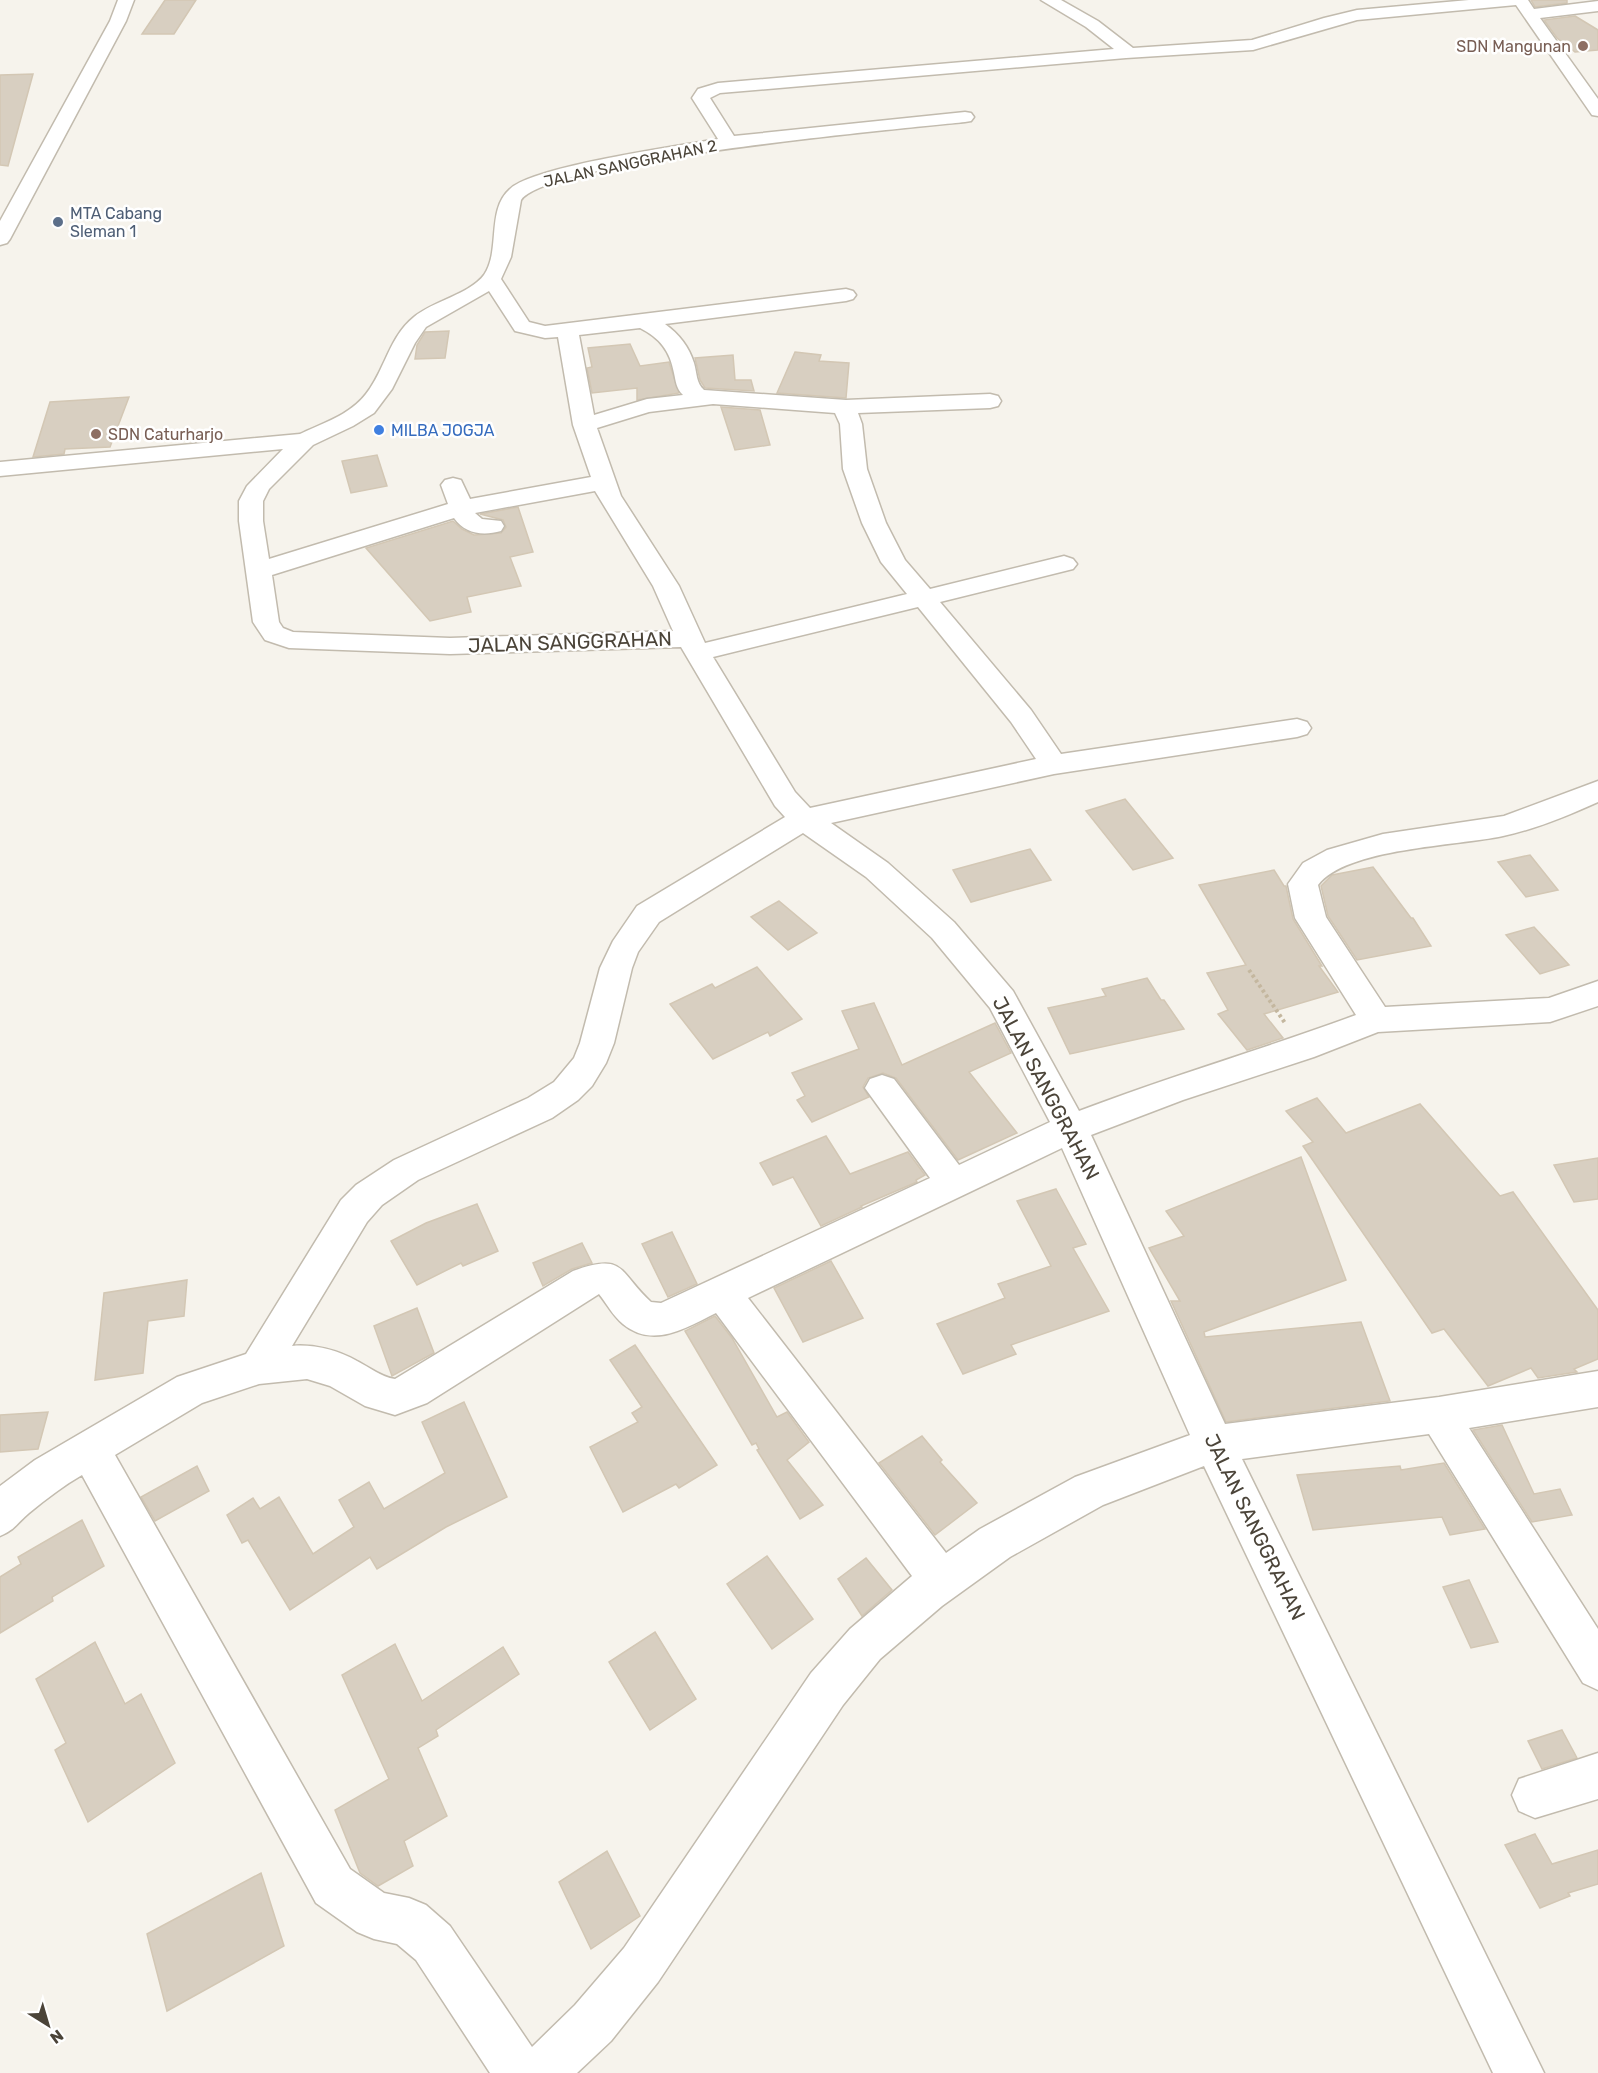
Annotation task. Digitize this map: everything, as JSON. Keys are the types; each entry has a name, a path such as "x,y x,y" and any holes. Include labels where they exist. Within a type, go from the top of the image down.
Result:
{"street":[{"path":"0,239 118,21 126,0"},
{"path":"1049,0 1092,24 1126,50 1126,53 1253,45 1357,15 1524,5 1598,6"},
{"path":"1524,5 1598,111"},
{"name":"JALAN SANGGRAHAN 2","path":"491,279 501,261 510,201 518,190 534,183 588,177 729,142 701,98 708,91 1126,53"},
{"path":"729,142 965,117"},
{"path":"0,469 305,440 367,408 409,333 421,321 491,279 522,327 545,332 777,315"},
{"path":"651,325 846,295"},
{"path":"651,325 680,351 688,388 706,399"},
{"path":"567,329 584,425 609,496 666,586 693,646 925,599 1064,564"},
{"path":"584,425 647,406 706,399 846,407 990,401"},
{"path":"846,407 847,418 851,424 855,469 874,523 894,562 1021,716 1054,765"},
{"name":"JALAN SANGGRAHAN","path":"305,440 259,486 251,501 251,521 266,622 274,634 289,640 450,646 693,646 785,799 804,819 877,870 943,930 1002,1000 1071,1128 1214,1444 1520,2073"},
{"path":"258,571 461,508 604,482"},
{"path":"453,485 467,521 471,524 492,526"},
{"path":"260,1367 354,1211 369,1195 405,1170 540,1108 566,1091 580,1077 589,1063 597,1042 616,968 624,949 648,914 804,819 1054,765 1297,728"},
{"path":"1376,1020 1311,918 1303,884 1315,868 1354,853 1399,843 1504,826 1550,813 1598,791"},
{"path":"0,1516 12,1502 49,1473 191,1389 260,1367 307,1362 340,1371 379,1394 395,1397 413,1391 586,1282 600,1278 609,1279 638,1316 648,1321 664,1320 1071,1128 1171,1090 1302,1048 1376,1020 1550,1010 1598,994"},
{"path":"882,1088 952,1183"},
{"path":"722,1293 941,1581"},
{"path":"541,2073 593,2023 641,1965 827,1689 865,1644 941,1581 995,1543 1089,1491 1214,1444 1439,1415 1598,1389"},
{"path":"1439,1415 1598,1668"},
{"path":"89,1449 333,1886 374,1915 409,1922 432,1943 520,2073"},
{"path":"1534,1795 1598,1776"}],"path":[{"path":"1249,970 1302,1048"}],"building":[{"path":"165,0 196,0 174,34 142,34"},
{"path":"1531,0 1567,0 1567,3 1535,7"},
{"path":"1575,16 1598,30 1598,50 1575,52 1557,38 1544,20"},
{"path":"33,74 8,166 0,165 0,75"},
{"path":"449,331 445,358 415,359 417,345 425,332"},
{"path":"630,344 640,366 669,362 679,393 637,400 637,388 592,393 587,368 592,367 588,348"},
{"path":"795,352 821,355 819,361 849,363 846,398 777,393"},
{"path":"733,355 735,380 751,380 754,391 705,388 700,380 695,358"},
{"name":"SDN Caturharjo","path":"129,397 110,447 65,449 64,454 33,457 50,402"},
{"path":"721,407 760,410 770,445 735,450"},
{"path":"377,455 387,486 351,493 342,461"},
{"path":"518,507 533,552 510,557 521,586 467,597 471,612 430,621 366,548 453,521 474,535 501,533 506,527 503,520 480,514"},
{"path":"1125,799 1173,858 1133,870 1086,811"},
{"path":"1030,849 1051,880 971,902 953,870"},
{"path":"1530,855 1558,890 1526,897 1498,862"},
{"path":"1373,867 1413,918 1431,946 1357,960 1328,916 1321,886 1332,875"},
{"path":"1274,870 1286,886 1293,919 1322,966 1319,966 1338,992 1264,1014 1283,1038 1247,1050 1218,1014 1228,1010 1207,973 1246,965 1199,885"},
{"path":"779,901 817,933 788,950 751,917"},
{"path":"1534,927 1569,965 1540,974 1506,935"},
{"path":"757,967 802,1019 770,1036 768,1032 713,1059 670,1004 712,984 715,988"},
{"path":"1147,978 1184,1029 1070,1054 1048,1008 1106,996 1102,989"},
{"path":"874,1003 902,1065 995,1023 1011,1053 969,1072 1017,1133 958,1160 896,1078 883,1073 868,1078 863,1087 869,1097 812,1122 797,1100 805,1096 792,1073 859,1049 842,1011"},
{"path":"1317,1098 1346,1133 1420,1104 1500,1196 1513,1192 1598,1310 1598,1359 1574,1369 1577,1372 1538,1378 1531,1368 1488,1386 1444,1329 1432,1333 1303,1146 1313,1142 1286,1111"},
{"path":"826,1136 850,1174 908,1152 925,1175 916,1180 917,1182 821,1226 793,1177 773,1185 760,1163"},
{"path":"1301,1157 1346,1280 1204,1332 1205,1337 1361,1322 1390,1401 1226,1422 1171,1301 1180,1301 1149,1248 1184,1236 1166,1211"},
{"path":"1598,1158 1598,1199 1574,1202 1554,1165"},
{"path":"1056,1189 1086,1244 1073,1248 1109,1311 1011,1345 1016,1354 963,1374 937,1324 1005,1298 998,1284 1051,1266 1017,1201"},
{"path":"477,1204 498,1251 463,1266 461,1263 417,1285 391,1241 426,1223"},
{"path":"672,1232 697,1284 668,1297 642,1244"},
{"path":"582,1243 592,1263 572,1269 543,1286 533,1263"},
{"path":"831,1261 863,1318 803,1342 774,1288"},
{"path":"187,1280 184,1316 148,1321 143,1373 95,1380 104,1293"},
{"path":"417,1308 434,1353 392,1376 374,1326"},
{"path":"715,1316 732,1338 777,1417 787,1412 809,1442 787,1460 823,1505 800,1519 757,1450 759,1449 756,1443 752,1445 685,1331"},
{"path":"635,1345 717,1465 679,1488 676,1484 623,1512 590,1447 638,1422 632,1413 642,1407 610,1360"},
{"path":"464,1402 507,1497 446,1527 377,1569 370,1557 290,1610 248,1540 242,1543 227,1515 253,1498 260,1509 279,1497 313,1554 354,1527 339,1500 369,1482 384,1509 445,1473 422,1422"},
{"path":"48,1412 38,1449 0,1452 0,1415"},
{"path":"1502,1425 1534,1494 1560,1489 1572,1515 1532,1522 1473,1430"},
{"path":"922,1436 942,1460 940,1462 977,1503 935,1535 879,1463"},
{"path":"1444,1463 1485,1529 1450,1535 1442,1517 1313,1530 1297,1475 1400,1466 1401,1470"},
{"path":"197,1466 209,1491 155,1521 141,1497"},
{"path":"82,1520 104,1566 52,1597 53,1601 0,1633 0,1577 21,1564 18,1557"},
{"path":"767,1556 813,1619 772,1649 727,1584"},
{"path":"866,1558 892,1590 862,1616 838,1579"},
{"path":"1469,1580 1498,1642 1471,1648 1443,1587"},
{"path":"655,1632 696,1699 650,1730 609,1662"},
{"path":"95,1642 125,1704 141,1694 175,1763 88,1822 55,1750 66,1743 36,1679"},
{"path":"395,1644 422,1701 503,1647 519,1674 436,1730 438,1736 418,1748 447,1816 404,1841 413,1866 378,1886 360,1873 335,1810 389,1779 342,1675"},
{"path":"1562,1730 1577,1758 1542,1769 1528,1741"},
{"path":"1535,1834 1552,1864 1598,1850 1598,1884 1568,1893 1570,1896 1540,1908 1505,1845"},
{"path":"607,1851 640,1916 591,1949 559,1882"},
{"path":"261,1873 284,1946 167,2011 147,1934"}],"place":[{"name":"SDN Mangunan","path":"1583,46"},
{"name":"MTA Cabang Sleman 1","path":"58,222"},
{"name":"MILBA JOGJA","path":"379,430"},
{"name":"SDN Caturharjo","path":"96,434"}]}
